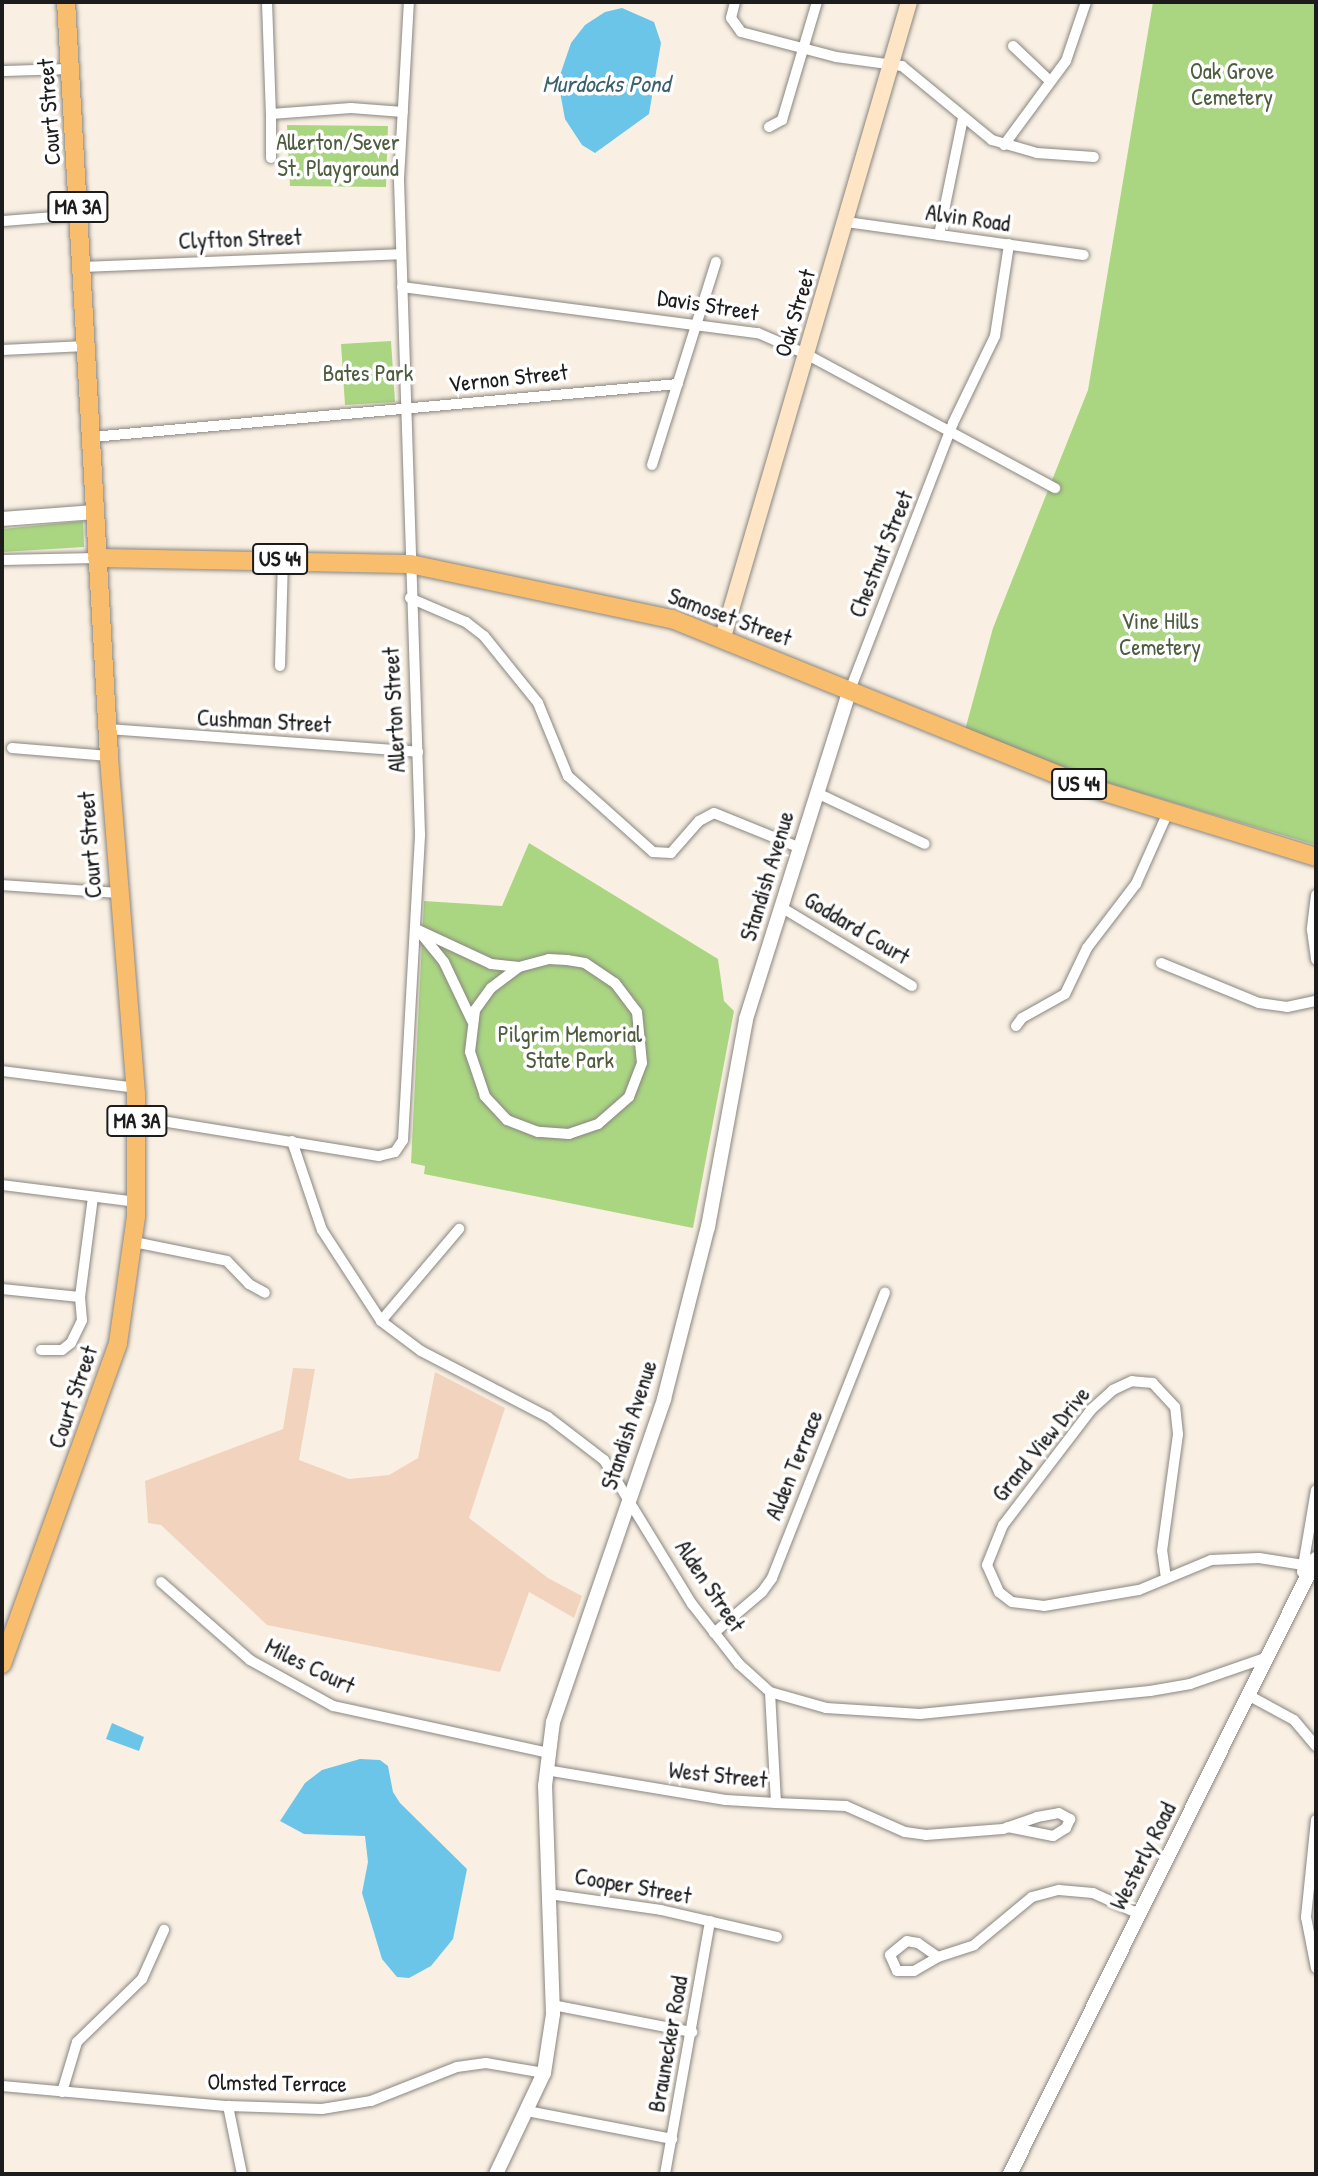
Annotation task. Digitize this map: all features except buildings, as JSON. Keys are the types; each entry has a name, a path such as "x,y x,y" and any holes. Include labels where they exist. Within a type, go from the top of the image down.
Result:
{"main road":[{"name":"Court Street","path":"2,1664 106,1380 124,1317 134,1242 136,1202 136,1088 109,756 66,2"},
{"name":"Oak Street","path":"723,637 909,2"},
{"name":"Samoset Street","path":"97,558 283,559 410,565 637,611 723,637 1082,785 1316,856"}],"street":[{"path":"267,2 271,158"},
{"name":"Allerton Street","path":"137,1117 379,1156 398,1149 406,1126 416,929 418,752 401,254 403,112 409,2"},
{"path":"735,2 731,18 741,32 800,49 888,67 902,66 963,118 1004,145 1037,153 1094,157"},
{"path":"769,127 782,120 800,49 817,2"},
{"path":"1004,145 1021,117 1043,97 1050,81 1066,61 1086,2"},
{"path":"1013,46 1050,81"},
{"path":"2,71 71,69"},
{"path":"271,114 351,108 403,112"},
{"path":"939,235 963,118"},
{"path":"2,220 78,215"},
{"name":"Alvin Road","path":"846,222 1084,255"},
{"name":"Chestnut Street","path":"850,690 953,434 953,423 995,335 1009,244"},
{"name":"Clyfton Street","path":"81,267 401,254"},
{"path":"652,465 716,262"},
{"name":"Davis Street","path":"402,286 758,333 806,354 1055,488"},
{"path":"2,350 86,346"},
{"name":"Vernon Street","path":"92,437 678,384"},
{"path":"2,519 95,512"},
{"path":"2,560 97,558"},
{"path":"280,666 283,559"},
{"path":"411,598 466,622 484,636 538,703 568,776 653,852 671,853 699,821 714,813 800,848"},
{"name":"Standish Avenue","path":"496,2174 544,2073 553,2005 546,1770 548,1753 565,1682 664,1399 685,1321 746,1019 850,690"},
{"name":"Cushman Street","path":"108,729 418,752"},
{"path":"12,748 109,756"},
{"path":"817,793 925,844"},
{"path":"1016,1026 1022,1018 1065,995 1087,948 1136,884 1168,812"},
{"path":"2,885 118,892"},
{"path":"1316,895 1312,930 1316,960"},
{"name":"Goddard Court","path":"781,907 912,986"},
{"path":"416,929 472,957 519,967"},
{"path":"416,929 444,961 472,1021"},
{"path":"549,959 585,963 628,997 637,1012 644,1046 629,1097 598,1124 583,1131 553,1134 521,1127 494,1107 478,1082 470,1052 472,1021 491,988 519,967 549,959"},
{"path":"1161,963 1259,1003 1287,1007 1316,1001"},
{"path":"2,1071 136,1088"},
{"name":"Alden Street","path":"292,1142 322,1230 382,1321 421,1351 527,1405 579,1438 604,1460 714,1633 769,1692"},
{"path":"2,1185 136,1202"},
{"path":"41,1350 52,1353 71,1343 82,1320 80,1297 93,1197"},
{"path":"382,1321 459,1229"},
{"path":"134,1242 227,1261 249,1284 265,1293"},
{"path":"2,1289 80,1297"},
{"name":"Alden Terrace","path":"714,1633 762,1592 772,1578 884,1293"},
{"name":"Grand View Drive","path":"1166,1578 1162,1551 1178,1434 1175,1407 1153,1383 1132,1381 1113,1390 1091,1410 1003,1525 986,1565 999,1592 1025,1605 1113,1597 1166,1578 1211,1560 1259,1558 1310,1562"},
{"path":"1310,1562 1316,1490"},
{"name":"Westerly Road","path":"1010,2174 1268,1657 1298,1595 1310,1562"},
{"name":"Miles Court","path":"161,1583 250,1660 333,1706 548,1753"},
{"path":"769,1692 835,1709 920,1714 1150,1691 1190,1684 1268,1657"},
{"name":"West Street","path":"546,1770 726,1800 776,1803 769,1692"},
{"path":"1248,1695 1294,1720 1316,1746"},
{"path":"776,1803 846,1806 905,1832 926,1835 1008,1827 1059,1813 1069,1819 1066,1829 1053,1836 1008,1827"},
{"path":"1316,1821 1306,1917 1316,1968"},
{"path":"938,1956 974,1945 1020,1905 1043,1893 1093,1893 1139,1914"},
{"name":"Cooper Street","path":"549,1894 710,1921 777,1937"},
{"name":"Braunecker Road","path":"665,2174 710,1921"},
{"path":"62,2092 77,2042 142,1979 164,1930"},
{"path":"553,2005 692,2032"},
{"name":"Olmsted Terrace","path":"2,2086 228,2106 349,2107 457,2067 486,2063 544,2073"},
{"path":"228,2106 242,2174"},
{"path":"527,2111 672,2139"}],"shaded area":[{"path":"293,1368 315,1369 299,1460 349,1479 389,1475 418,1458 435,1372 505,1408 469,1518 548,1578 582,1596 574,1618 529,1592 500,1672 267,1625 161,1525 148,1523 145,1481 283,1429"}],"green space":[{"name":"Vine Hills Cemetery","path":"1153,2 1316,2 1316,845 1094,779 965,730 993,628 1088,390"},
{"name":"Allerton/Sever St. Playground","path":"287,125 388,126 386,187 290,186"},
{"name":"Bates Park","path":"391,341 395,402 345,405 341,344"},
{"path":"83,521 84,547 2,552 2,529"},
{"name":"Pilgrim Memorial State Park","path":"529,843 718,959 724,1001 734,1011 693,1228 424,1174 425,1166 411,1163 424,901 502,906"}],"water":[{"name":"Murdocks Pond","path":"622,8 654,22 661,43 649,114 595,153 582,145 565,119 558,81 571,43 585,25 605,12"},
{"path":"112,1723 144,1737 139,1751 106,1739"},
{"path":"360,1759 380,1760 388,1766 393,1792 400,1803 467,1869 453,1939 431,1966 409,1978 397,1977 382,1959 362,1893 368,1862 365,1836 304,1834 280,1821 305,1783 322,1770"}],"park label":[{"name":"Oak Grove Cemetery","path":"1232,84"}]}
